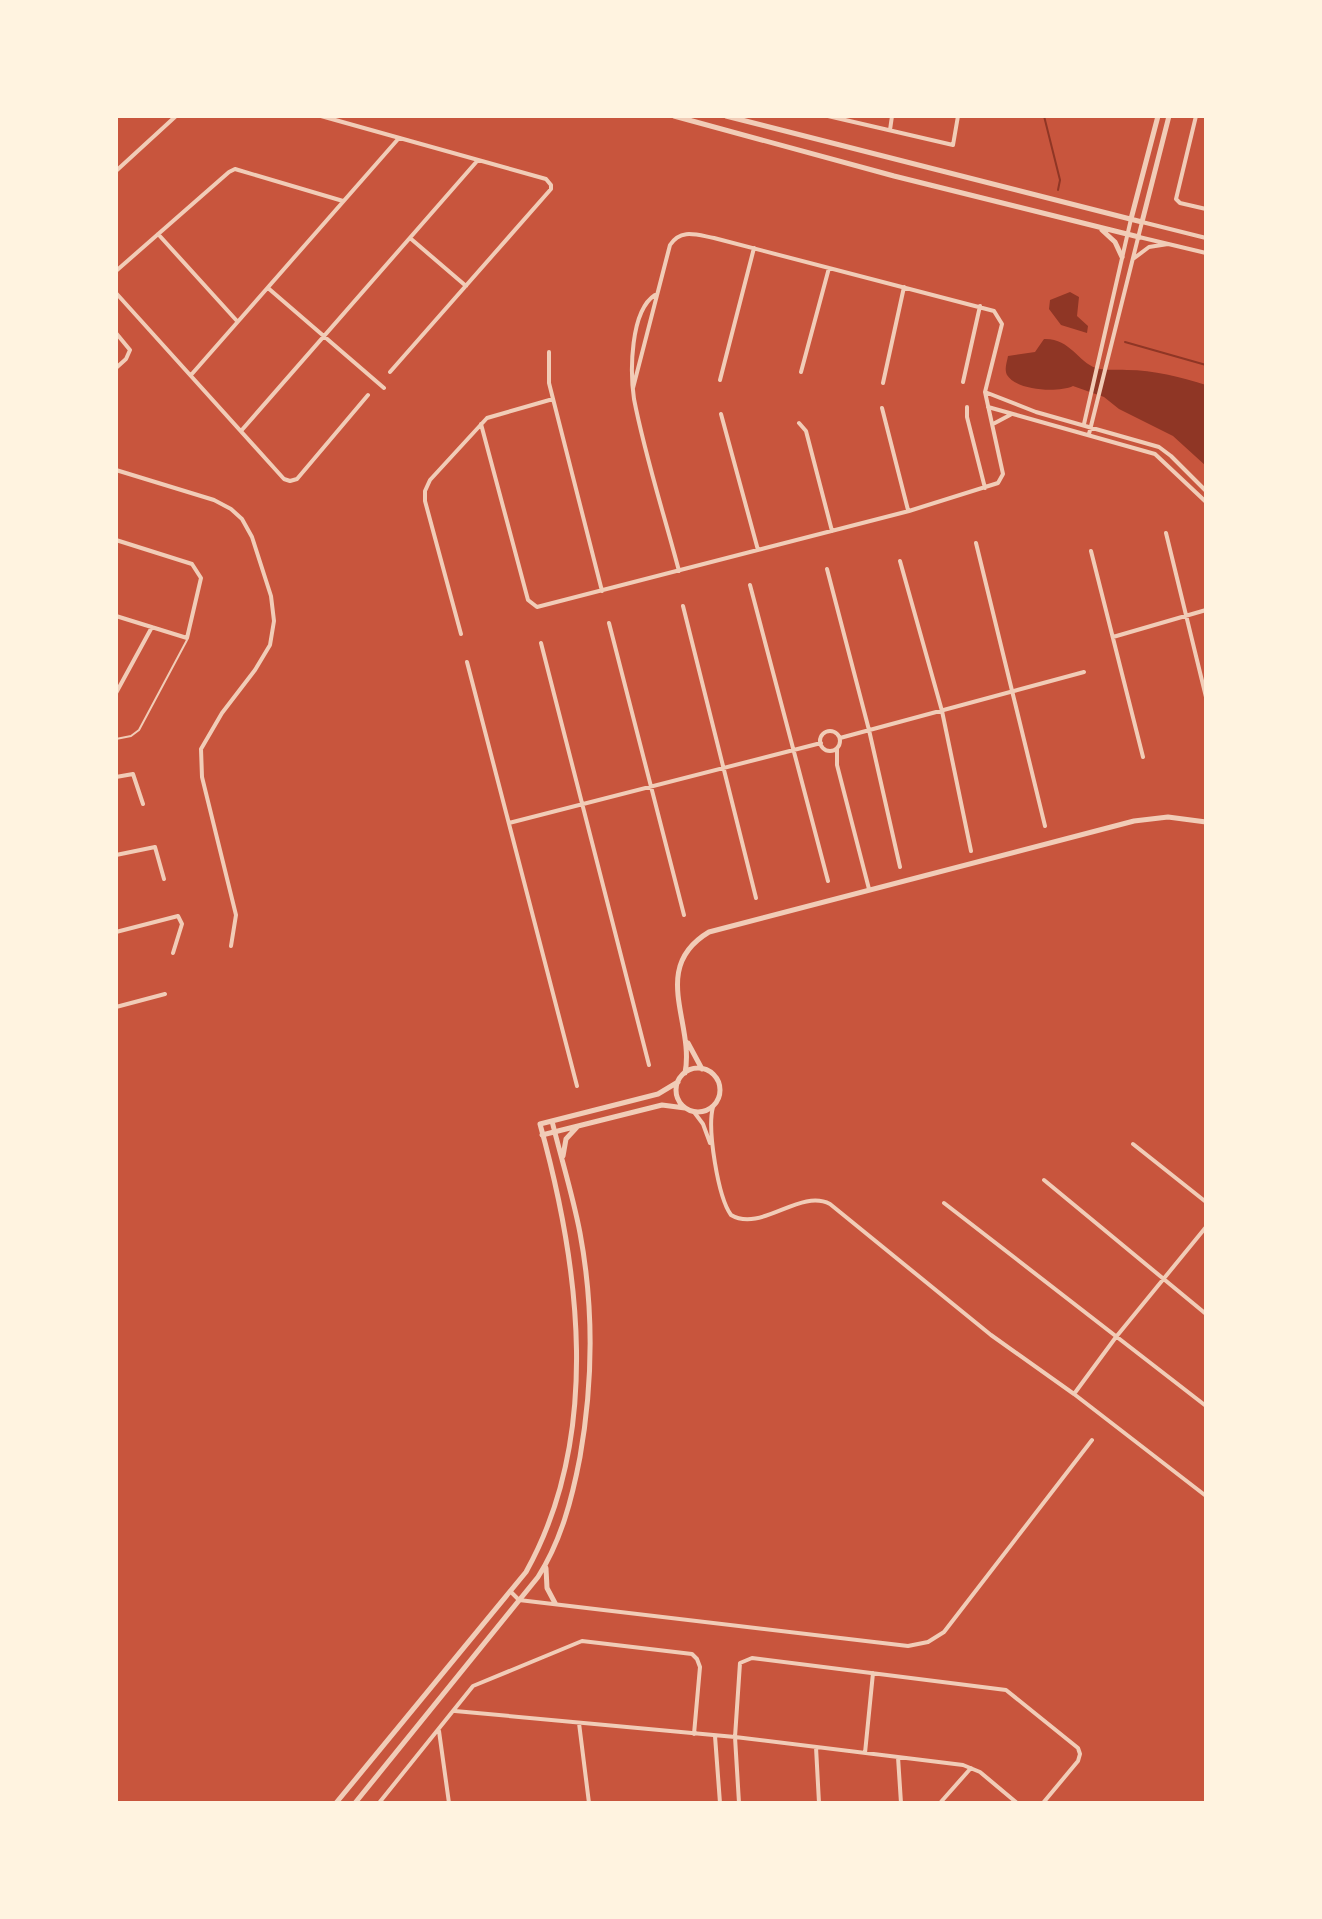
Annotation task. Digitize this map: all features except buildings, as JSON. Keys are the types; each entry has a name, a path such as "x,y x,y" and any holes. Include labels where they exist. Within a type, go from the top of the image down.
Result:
{"street":[{"path":"116,171 176,116"},
{"path":"321,116 549,181 551,189 390,372"},
{"path":"674,116 1206,253"},
{"path":"726,116 1206,238"},
{"path":"828,116 953,145 958,116"},
{"path":"890,130 892,116"},
{"path":"1082,433 1127,234 1158,116"},
{"path":"1089,434 1169,116"},
{"path":"1196,116 1176,199 1180,203 1206,209"},
{"path":"191,375 399,138"},
{"path":"241,431 478,160"},
{"path":"116,271 235,169 343,201"},
{"path":"1098,227 1115,242 1122,257"},
{"path":"158,234 238,322"},
{"path":"481,424 528,600 537,607 909,511 998,483 1003,474 985,392 1002,324 994,311 754,248 693,234 681,235 670,245 633,388"},
{"path":"409,240 466,286"},
{"path":"1133,259 1149,247 1170,244"},
{"path":"720,380 754,248"},
{"path":"801,372 829,268"},
{"path":"883,383 904,287"},
{"path":"268,288 384,388"},
{"path":"116,293 284,479 297,479 368,395"},
{"path":"657,293 650,298 634,333 633,388 679,571"},
{"path":"963,382 980,306"},
{"path":"116,333 130,350 116,368"},
{"path":"549,352 549,383 602,591"},
{"path":"985,392 1036,412 1159,447 1206,491"},
{"path":"461,634 425,501 427,485 481,424 494,416 553,399"},
{"path":"967,407 985,488"},
{"path":"988,407 1155,454 1205,501"},
{"path":"882,408 909,511"},
{"path":"1033,420 1036,412"},
{"path":"721,414 758,550"},
{"path":"993,425 1002,417 1012,414"},
{"path":"799,423 806,431 832,531"},
{"path":"116,470 214,500 231,509 242,519 252,537 271,596 274,621 270,645 222,713 201,749 202,777 236,915 231,946"},
{"path":"1187,482 1192,477"},
{"path":"1166,533 1206,697"},
{"path":"116,540 192,564 201,578 187,638 116,616"},
{"path":"976,543 1045,826"},
{"path":"1091,551 1143,757"},
{"path":"900,561 942,711 971,851"},
{"path":"827,569 869,730 900,867"},
{"path":"750,585 828,881"},
{"path":"683,606 756,898"},
{"path":"1113,637 1206,610"},
{"path":"609,623 684,915"},
{"path":"116,693 152,627"},
{"path":"541,643 649,1065"},
{"path":"467,662 577,1086"},
{"path":"840,738 1084,672"},
{"path":"837,765 821,743 821,736 829,731 836,732 840,738"},
{"path":"840,738 837,765 869,889"},
{"path":"509,823 821,743"},
{"path":"828,750 837,748"},
{"path":"116,777 133,774 143,804"},
{"path":"336,1803 511,1592 534,1557 559,1491 571,1426 576,1338 566,1235 540,1124 658,1094 678,1082 685,1073 687,1057 677,976 688,951 701,937 719,929 1134,821 1168,817 1206,822"},
{"path":"116,855 155,847 164,879"},
{"path":"116,932 178,916 182,924 173,953"},
{"path":"116,1007 165,994"},
{"path":"685,1035 702,1069"},
{"path":"685,1073 702,1069 711,1073 720,1085 720,1095 709,1121 712,1149"},
{"path":"678,1082 677,1093 685,1108"},
{"path":"542,1135 662,1105 694,1112 704,1112 713,1107"},
{"path":"694,1112 703,1124 712,1149 725,1205 735,1217 747,1220 814,1201 825,1201 991,1335 1074,1394 1206,1496"},
{"path":"355,1803 547,1563 573,1493 589,1387 590,1338 580,1231 552,1121"},
{"path":"562,1163 566,1139 578,1126"},
{"path":"1133,1144 1206,1202"},
{"path":"1044,1180 1206,1314"},
{"path":"944,1203 1206,1406"},
{"path":"1074,1394 1206,1227"},
{"path":"511,1592 519,1600 723,1626 908,1646 928,1642 944,1632 965,1609 1092,1440"},
{"path":"547,1563 547,1588 555,1603"},
{"path":"379,1803 473,1686 582,1641 692,1654 700,1667 694,1735"},
{"path":"739,1803 735,1737 740,1663 752,1658 1006,1690 1078,1748 1080,1754 1078,1761 1043,1803"},
{"path":"865,1753 873,1673"},
{"path":"455,1711 735,1737 971,1768 1017,1803"},
{"path":"579,1723 589,1803"},
{"path":"439,1731 449,1803"},
{"path":"715,1736 720,1803"},
{"path":"816,1747 819,1803"},
{"path":"898,1757 901,1803"},
{"path":"940,1803 971,1768"}],"lane":[{"path":"116,739 131,736 139,730 187,638"}],"shaded area":[{"path":"1070,292 1079,297 1077,316 1088,326 1087,333 1061,325 1049,309 1050,300"},
{"path":"1044,339 1061,342 1096,368 1157,373 1206,385 1206,466 1173,436 1119,409 1104,397 1073,386 1038,389 1012,380 1006,373 1008,356 1035,352"}],"waterway":[{"path":"1044,116 1060,180 1058,190"},
{"path":"1125,342 1206,365"}]}
